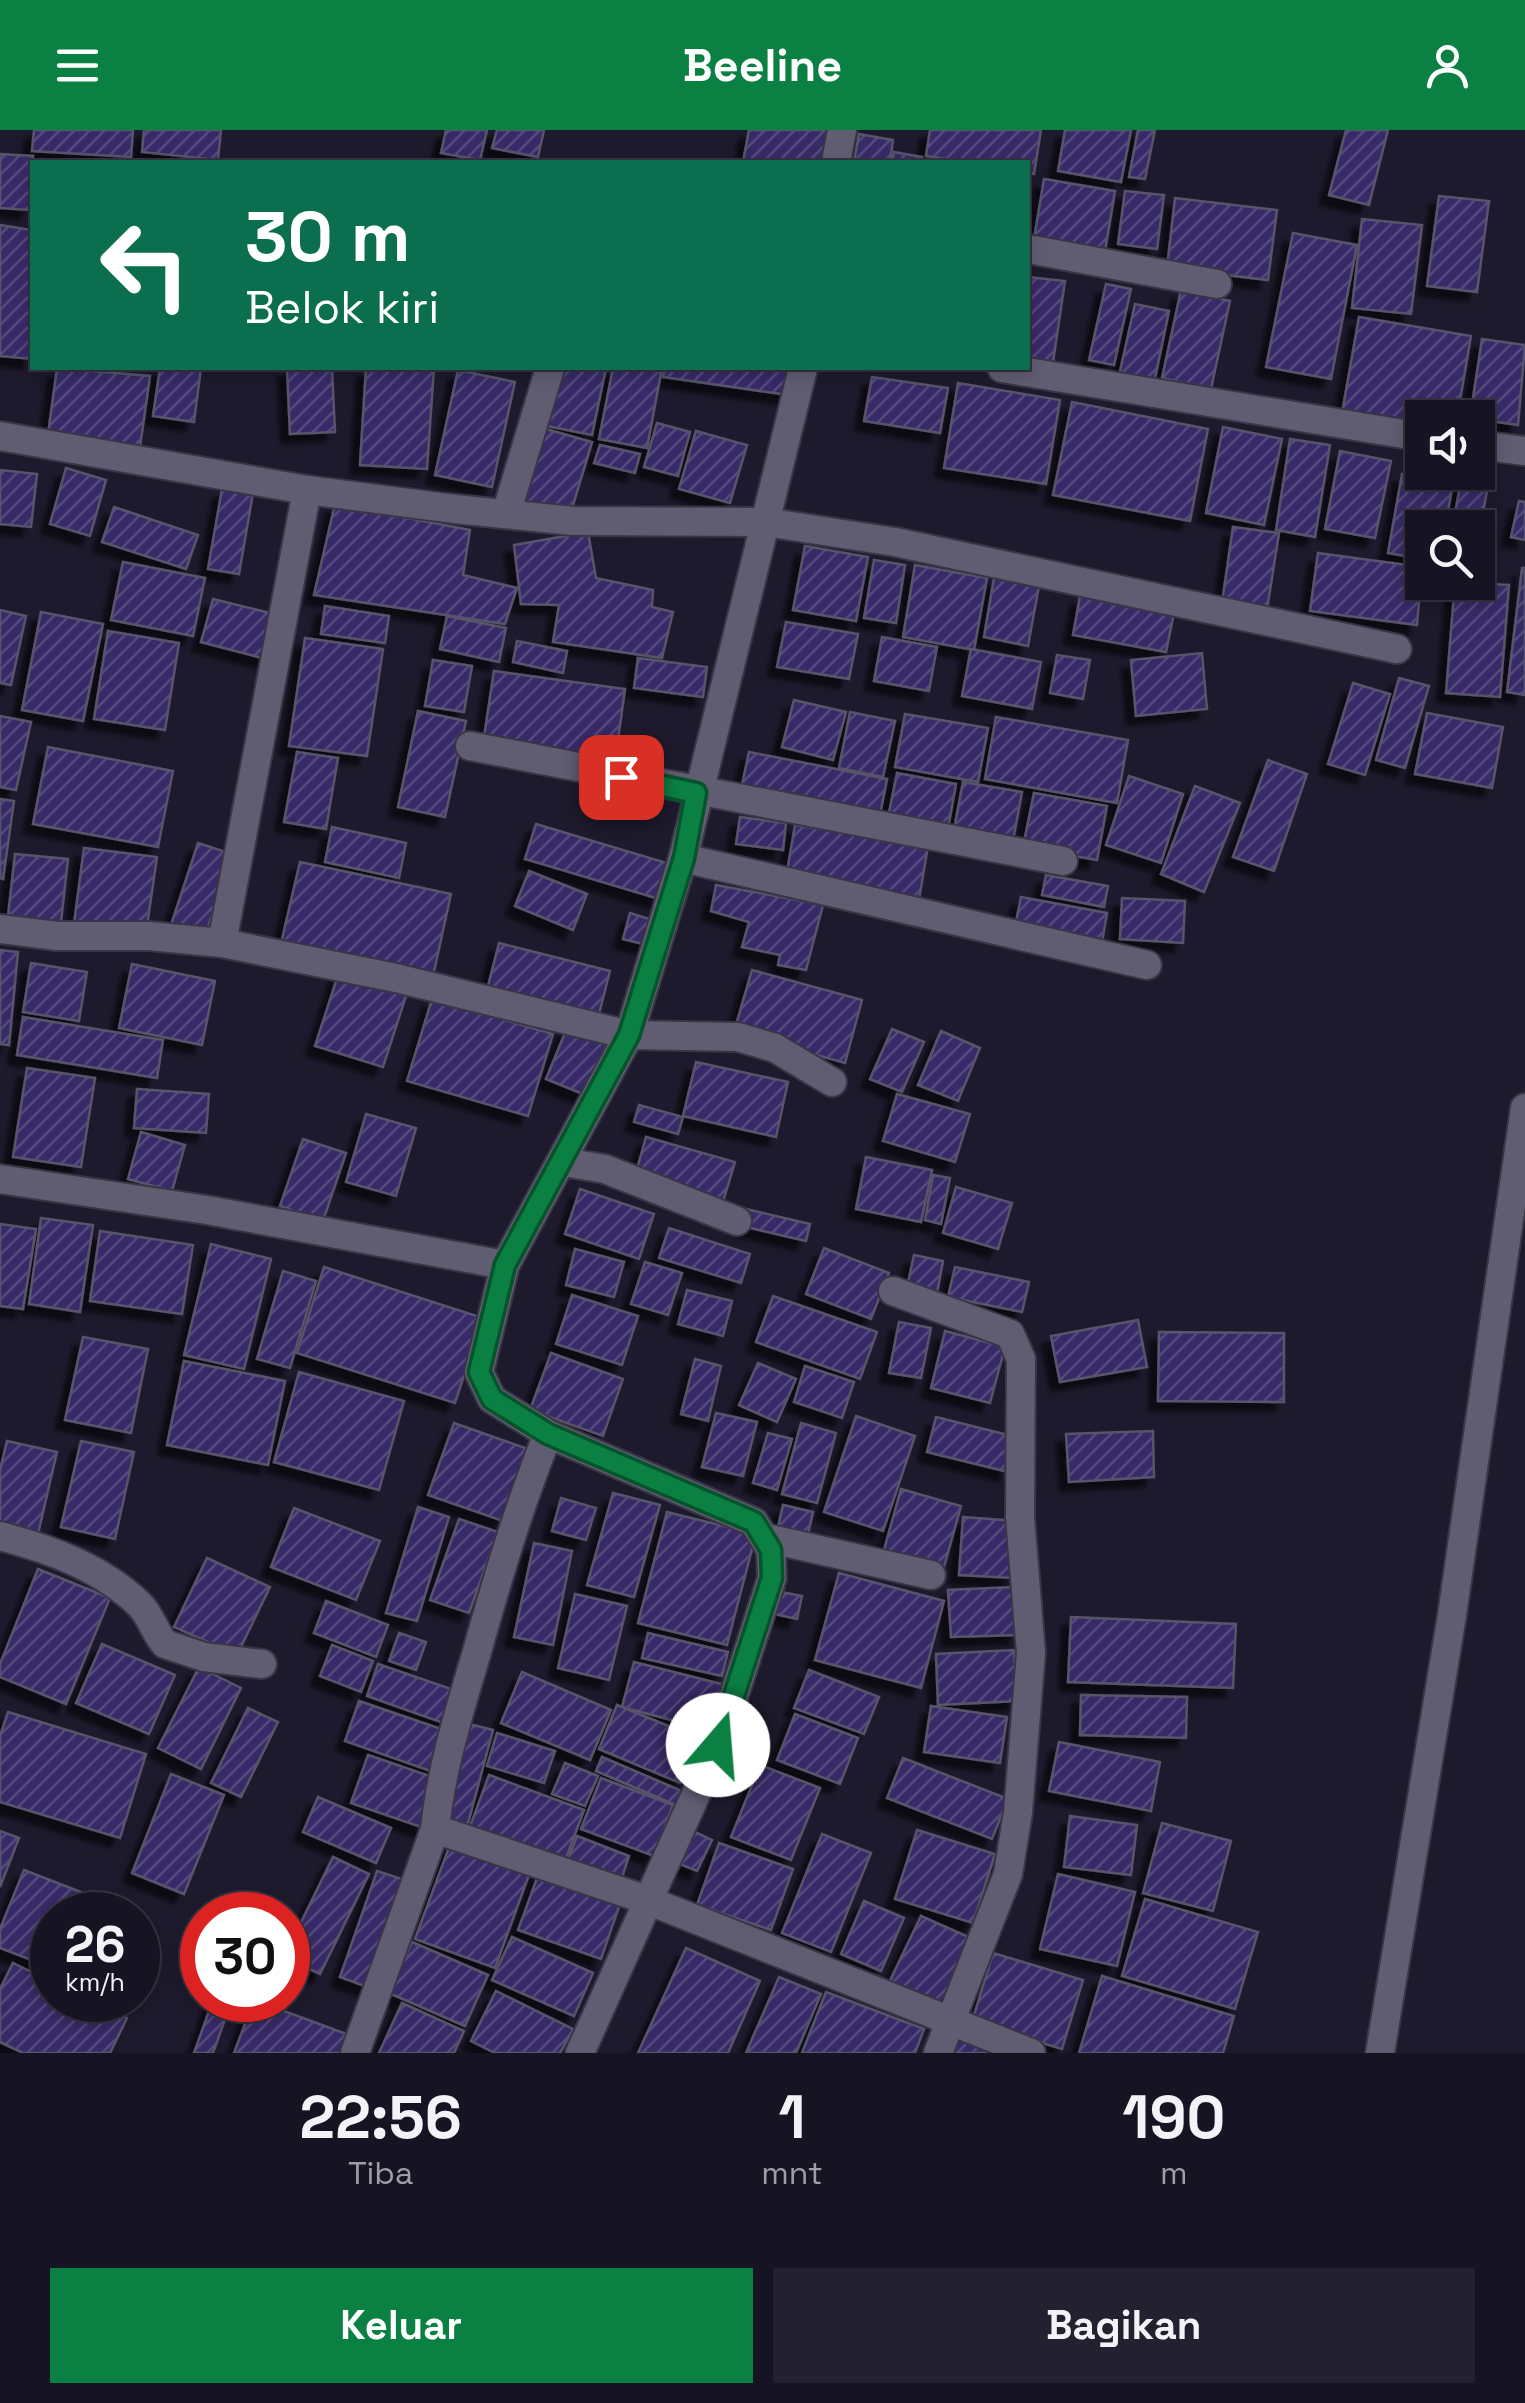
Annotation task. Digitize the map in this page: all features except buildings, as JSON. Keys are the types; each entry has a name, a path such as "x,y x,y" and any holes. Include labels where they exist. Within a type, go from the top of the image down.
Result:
{"street":[{"path":"836,160 842,130"},
{"path":"1030,249 1216,284"},
{"path":"506,514 549,370"},
{"path":"580,2053 718,1745 772,1578 766,1538 754,1522 548,1434 492,1399 479,1372 505,1265 564,1162 629,1035 684,858 696,793 802,370"},
{"path":"1014,370 1405,433"},
{"path":"0,436 307,490 506,514 573,521 765,522 895,542 1397,649"},
{"path":"1495,448 1525,451"},
{"path":"222,943 307,490"},
{"path":"470,746 696,793 1063,861"},
{"path":"684,858 1148,965"},
{"path":"0,929 57,936 149,936 222,943 396,978 629,1035 738,1038 776,1048 832,1082"},
{"path":"1380,2053 1452,1616 1525,1108"},
{"path":"564,1162 605,1169 737,1222"},
{"path":"0,1179 207,1210 505,1265"},
{"path":"893,1292 1010,1334 1020,1359 1020,1517 1031,1653 1018,1812 1008,1874 938,2053"},
{"path":"355,2053 435,1829 438,1798 474,1661 517,1512 548,1434"},
{"path":"0,1536 78,1562 112,1583 143,1607 165,1644 204,1657 262,1664"},
{"path":"766,1538 931,1574"},
{"path":"435,1829 648,1900 1031,2053"}],"route":[{"path":"621,777 696,793 684,858 629,1035 564,1162 505,1265 479,1372 492,1399 548,1434 754,1522 766,1538 771,1550 772,1578 718,1745"}]}
